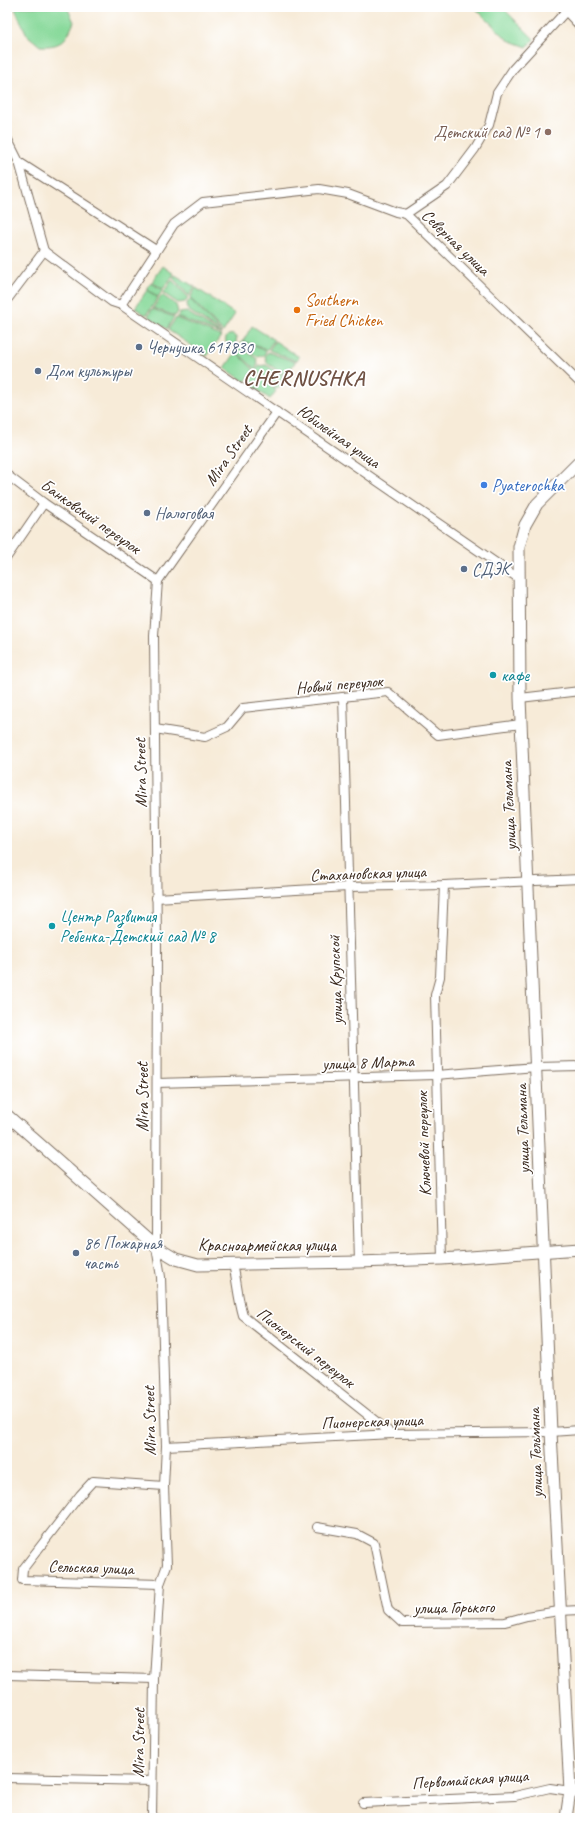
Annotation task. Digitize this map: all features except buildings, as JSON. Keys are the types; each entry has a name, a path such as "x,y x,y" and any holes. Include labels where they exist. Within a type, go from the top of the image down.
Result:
{"street":[{"path":"406,214 447,186 475,148 489,125 497,93 513,69 566,9 580,24"},
{"path":"7,138 19,162 28,189 44,251 7,300"},
{"path":"19,162 156,250"},
{"name":"Северная улица","path":"121,305 174,224 203,202 319,189 348,194 396,212 406,214 580,383"},
{"name":"Юбилейная улица","path":"44,251 112,302 121,305 518,578"},
{"name":"Mira Street","path":"152,1818 154,1679 160,1584 167,1565 164,1486 166,1446 161,1277 156,1247 157,1082 154,636 158,581 277,412"},
{"name":"улица Тельмана","path":"566,1818 575,1791 559,1611 529,880 520,698 518,578 519,547 525,525 537,504 580,461"},
{"name":"Банковский переулок","path":"7,475 44,503 158,581"},
{"path":"7,556 44,503"},
{"path":"520,698 580,690"},
{"name":"Новый переулок","path":"155,729 205,737 227,727 243,708 388,692 438,735 522,724"},
{"name":"улица Крупской","path":"343,697 359,1262"},
{"name":"Стахановская улица","path":"156,898 348,888 580,879"},
{"name":"Ключевой переулок","path":"442,1259 435,995 440,977 444,885"},
{"name":"улица 8 Марта","path":"157,1082 436,1075 536,1067 580,1066"},
{"name":"Красноармейская улица","path":"7,1115 156,1247 176,1259 198,1265 442,1259 580,1249"},
{"name":"Пионерский переулок","path":"233,1264 238,1285 238,1301 243,1316 392,1434"},
{"name":"Пионерская улица","path":"166,1446 392,1434 551,1432 580,1430"},
{"name":"Сельская улица","path":"160,1584 22,1580 23,1569 80,1495 93,1481 164,1486"},
{"name":"улица Горького","path":"317,1527 357,1534 374,1543 388,1610 402,1623 505,1622 527,1616 559,1611 580,1610"},
{"path":"7,1676 154,1679"},
{"path":"7,1778 152,1781"},
{"name":"Первомайская улица","path":"363,1802 515,1796 550,1788 575,1791"}],"green space":[{"path":"14,7 67,7 74,22 62,42 53,45 40,46 27,35"},
{"path":"474,7 502,7 534,39 527,47 508,40"},
{"path":"163,266 174,274 163,289 152,282"},
{"path":"175,275 195,287 189,296 173,278"},
{"path":"172,280 188,297 185,302 178,303 163,293"},
{"path":"151,283 163,290 158,297 147,289"},
{"path":"196,288 235,314 223,332 190,298"},
{"path":"147,290 158,298 146,315 135,308"},
{"path":"162,295 176,305 178,312 175,316 153,308"},
{"path":"190,299 222,333 188,310 187,303"},
{"path":"152,309 174,317 167,329 148,316"},
{"path":"187,312 221,334 177,317 180,313"},
{"path":"176,318 221,336 207,356 168,330"},
{"path":"252,326 274,340 267,350 243,341"},
{"path":"229,335 233,335 235,336 235,344 229,345 226,342 226,338"},
{"path":"242,341 266,351 264,355 258,357 240,345"},
{"path":"275,341 299,357 296,361 269,350"},
{"path":"239,346 257,359 258,364 255,369 236,351"},
{"path":"236,352 254,370 245,382 225,368"},
{"path":"268,352 295,362 286,376 267,363 265,356"},
{"path":"266,365 285,377 277,389 256,370 259,366"},
{"path":"256,371 276,391 270,399 248,384"}],"place":[{"name":"Детский сад № 1","path":"548,132"},
{"name":"Southern Fried Chicken","path":"297,310"},
{"name":"Чернушка 617830","path":"139,347"},
{"name":"Дом культуры","path":"38,371"},
{"name":"Pyaterochka","path":"484,485"},
{"name":"Налоговая","path":"147,513"},
{"name":"СДЭК","path":"464,569"},
{"name":"кафе","path":"493,675"},
{"name":"Центр Развития Ребенка-Детский сад № 8","path":"52,926"},
{"name":"86 Пожарная часть","path":"76,1253"}],"district":[{"name":"CHERNUSHKA","path":"304,378"}]}
